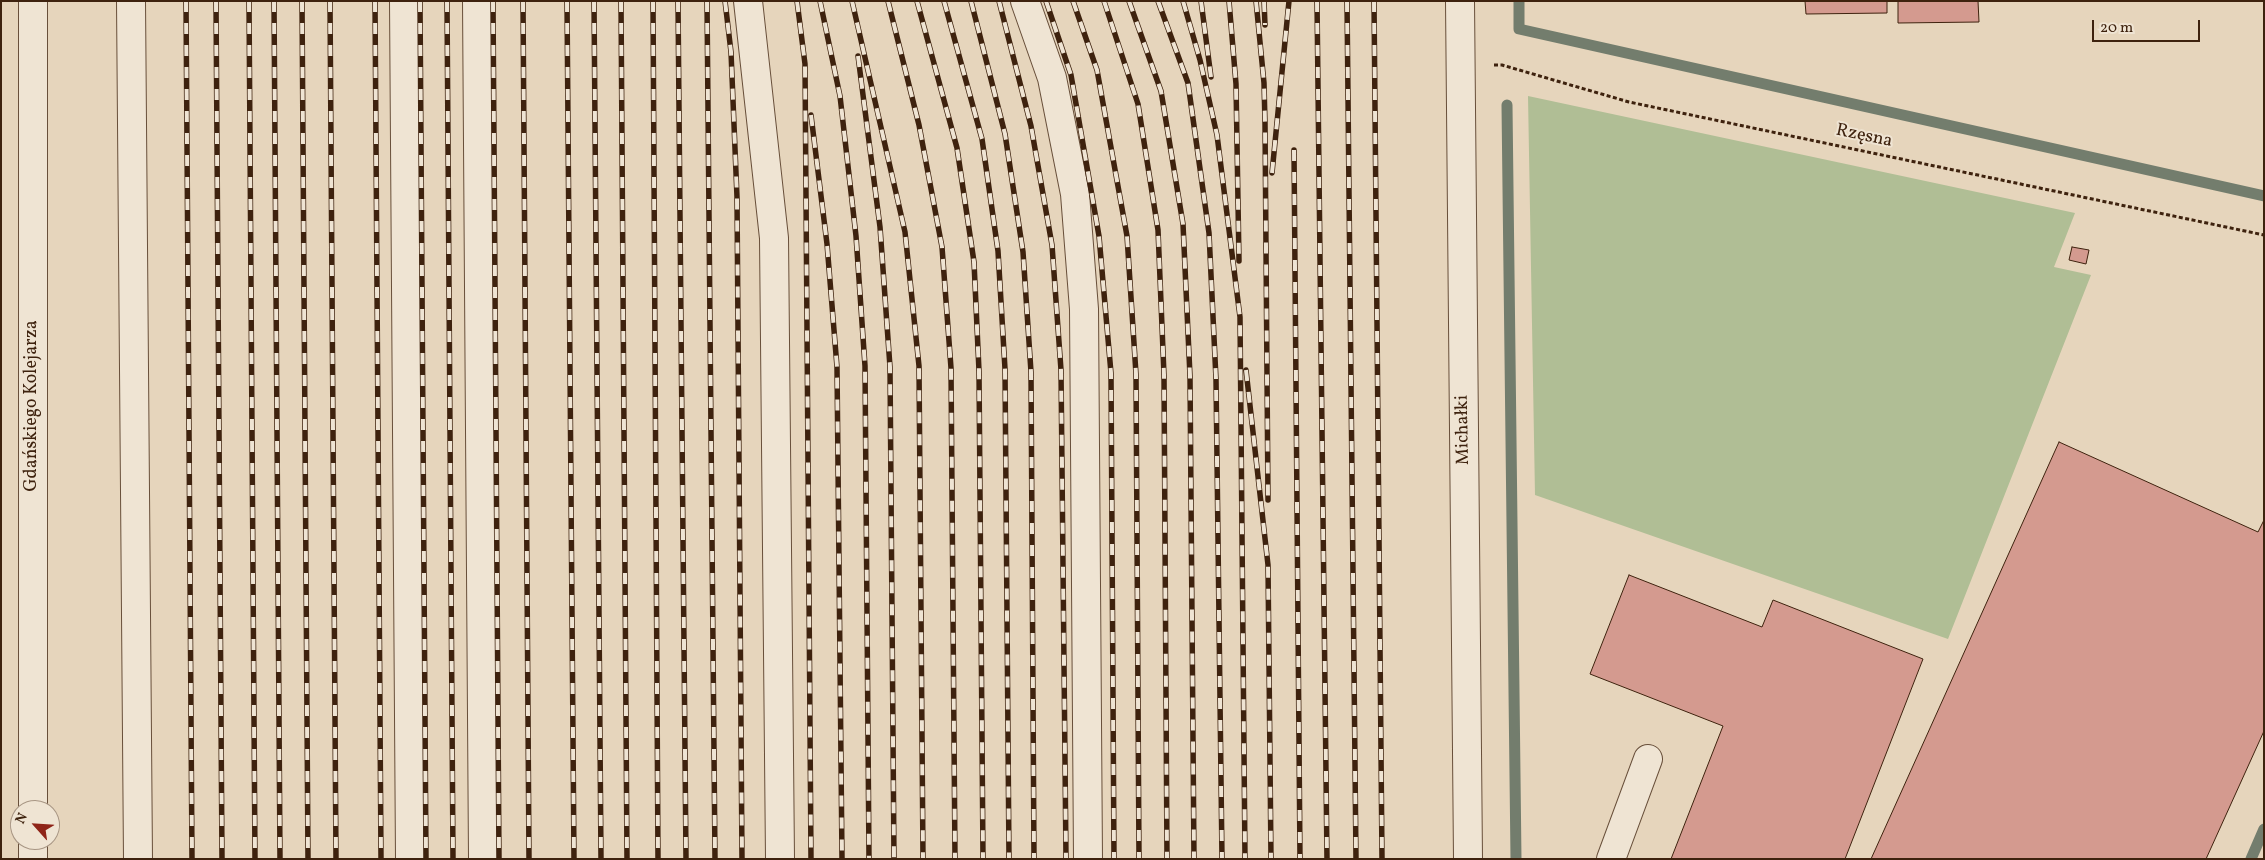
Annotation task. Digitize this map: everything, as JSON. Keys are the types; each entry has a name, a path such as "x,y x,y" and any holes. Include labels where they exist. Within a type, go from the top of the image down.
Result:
{"street":[{"name":"Gdańskiego Kolejarza","path":"33,1 33,800"},
{"path":"131,1 138,859"},
{"path":"404,1 410,859"},
{"path":"477,1 483,859"},
{"path":"748,1 774,238 780,859"},
{"path":"1025,1 1052,78 1076,204 1084,310 1088,859"},
{"name":"Michałki","path":"1460,1 1468,859"},
{"path":"1611,859 1648,759"}],"path":[{"name":"Rzęsna","path":"1461,62 1502,65 1629,102 2264,235"}],"green space":[{"path":"1528,96 2075,213 2054,267 2091,275 1948,639 1535,495"}],"building":[{"path":"1805,1 1887,1 1887,13 1806,14"},
{"path":"1898,1 1978,1 1979,22 1898,23"},
{"path":"2072,247 2089,250 2086,264 2069,260"},
{"path":"2059,442 2258,532 2264,520 2264,731 2206,859 1871,859"},
{"path":"1629,575 1762,627 1773,600 1923,659 1845,859 1671,859 1723,726 1590,674"}],"waterway":[{"path":"1519,1 1519,29 2264,196"},
{"path":"1507,105 1516,859"},
{"path":"2251,859 2264,829"}],"railway":[{"path":"186,1 192,859"},
{"path":"216,1 222,859"},
{"path":"249,1 255,859"},
{"path":"274,1 280,859"},
{"path":"302,1 308,859"},
{"path":"330,1 336,859"},
{"path":"375,1 381,859"},
{"path":"420,1 426,859"},
{"path":"447,1 453,859"},
{"path":"493,1 499,859"},
{"path":"523,1 529,859"},
{"path":"567,1 574,859"},
{"path":"594,1 601,859"},
{"path":"621,1 627,859"},
{"path":"653,1 658,859"},
{"path":"678,1 686,859"},
{"path":"707,1 715,859"},
{"path":"725,1 731,52 737,197 742,859"},
{"path":"797,1 805,64 811,859"},
{"path":"820,1 840,96 856,236 865,366 869,859"},
{"path":"852,1 905,232 919,366 923,859"},
{"path":"888,1 919,125 942,247 951,368 955,859"},
{"path":"917,1 957,148 974,262 979,371 983,859"},
{"path":"944,1 982,139 998,251 1005,369 1009,859"},
{"path":"971,1 1005,134 1023,252 1031,372 1034,859"},
{"path":"999,1 1031,126 1052,245 1061,370 1066,859"},
{"path":"1046,1 1071,75 1099,236 1111,373 1114,859"},
{"path":"1073,1 1097,70 1127,236 1136,374 1139,859"},
{"path":"1104,1 1138,104 1158,230 1164,375 1167,859"},
{"path":"1129,1 1161,91 1183,224 1190,376 1194,859"},
{"path":"1158,1 1188,83 1209,233 1216,379 1222,859"},
{"path":"1183,1 1200,60 1217,135 1240,317 1245,859"},
{"path":"1201,1 1211,77"},
{"path":"1229,1 1236,84 1239,261"},
{"path":"1256,1 1264,83 1265,123 1268,500"},
{"path":"1264,1 1265,25"},
{"path":"1272,173 1289,1"},
{"path":"1317,1 1327,859"},
{"path":"1347,1 1356,859"},
{"path":"1374,1 1382,859"},
{"path":"858,56 880,227 890,367 894,859"},
{"path":"811,115 827,244 837,367 842,859"},
{"path":"1294,150 1300,859"},
{"path":"1246,370 1268,565 1271,859"}]}
